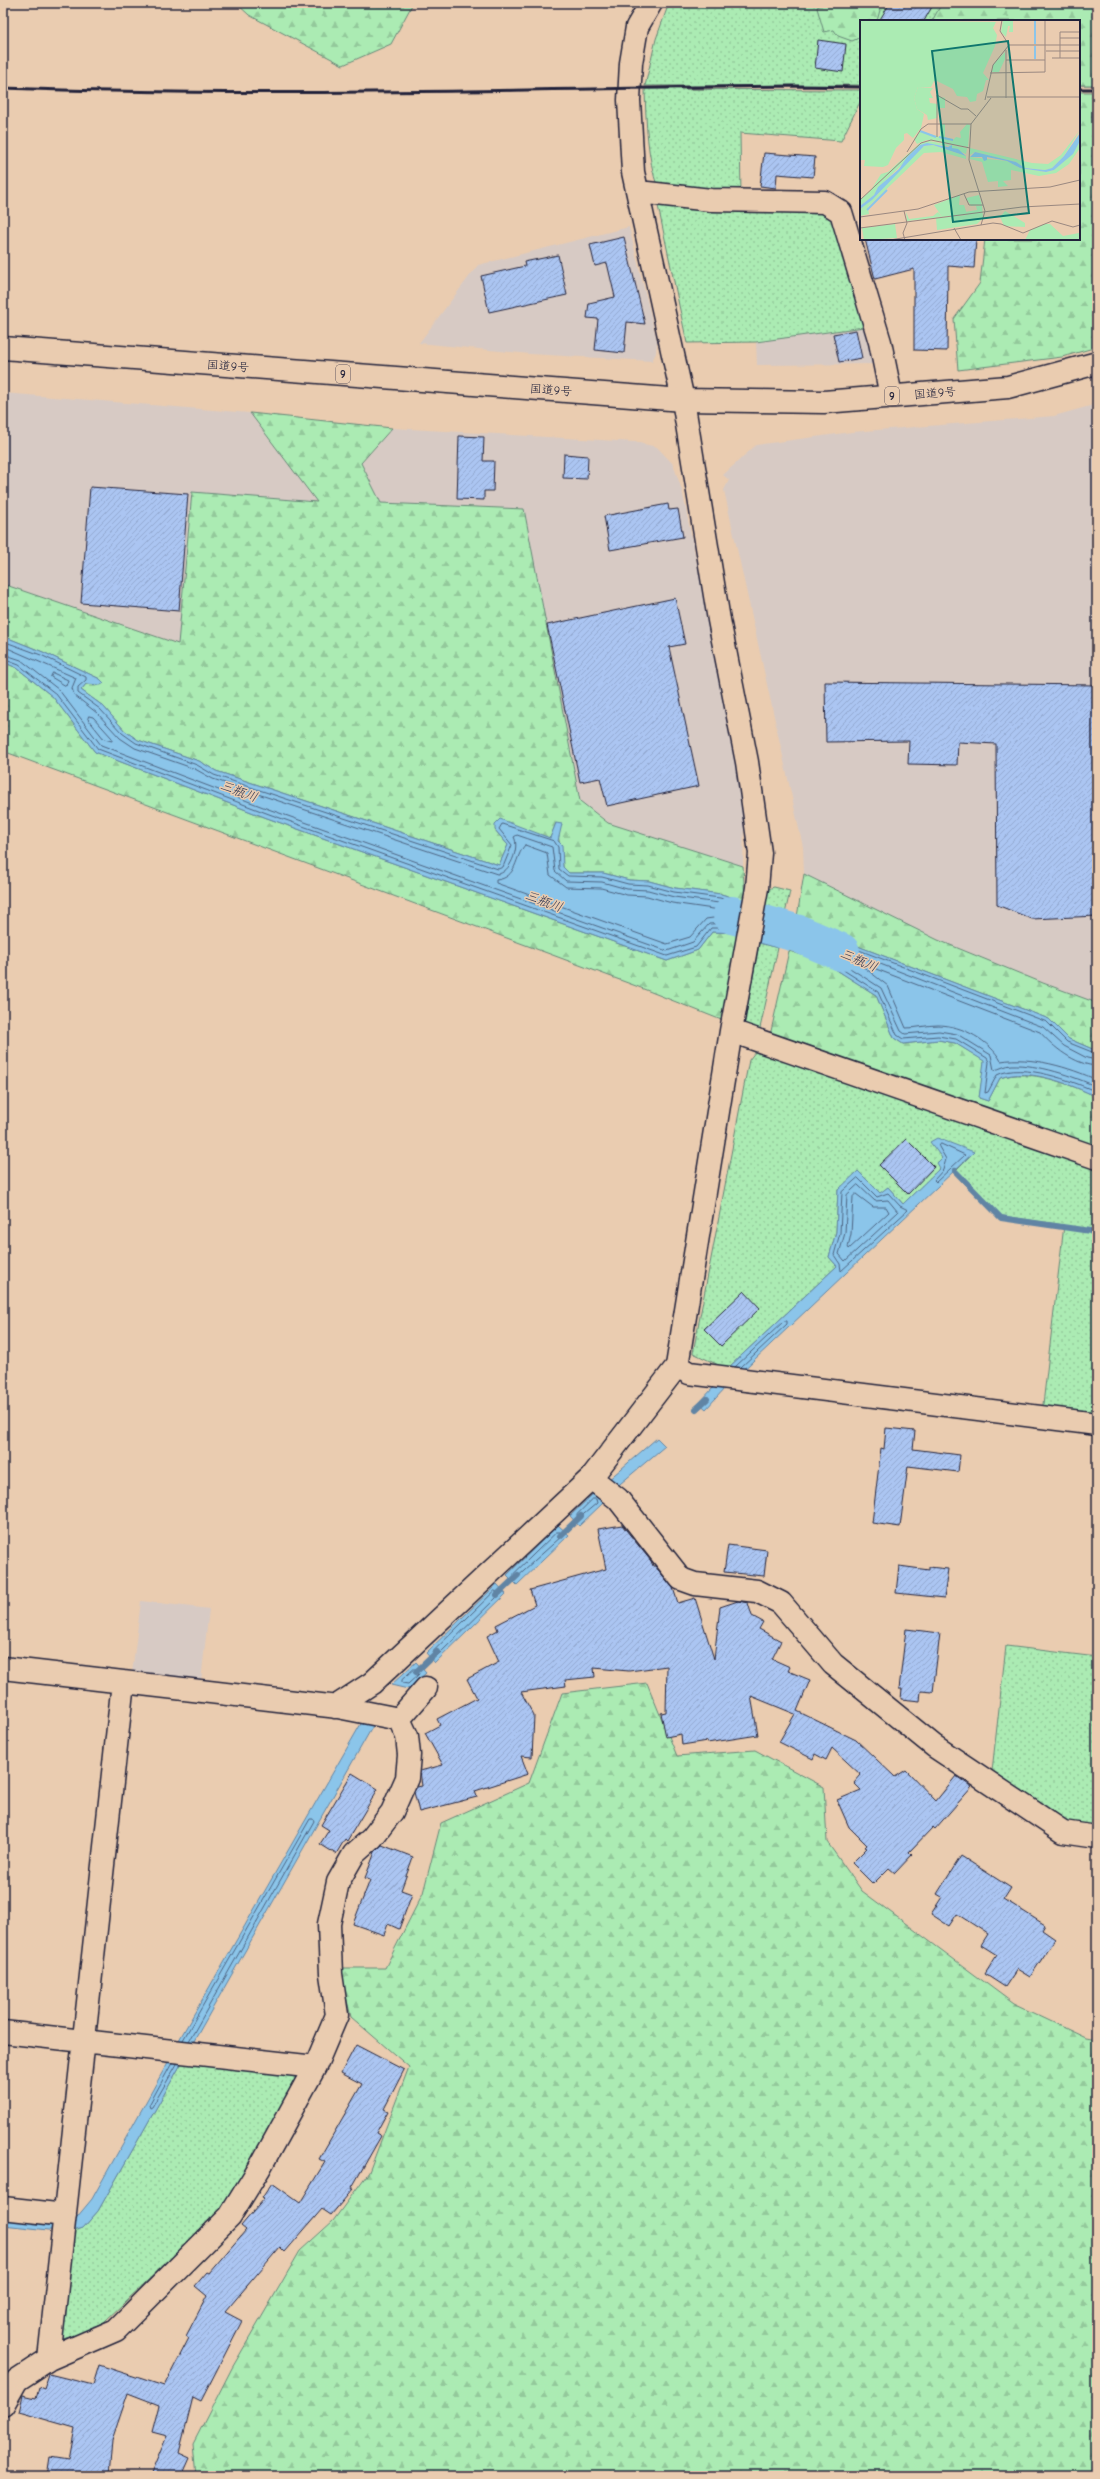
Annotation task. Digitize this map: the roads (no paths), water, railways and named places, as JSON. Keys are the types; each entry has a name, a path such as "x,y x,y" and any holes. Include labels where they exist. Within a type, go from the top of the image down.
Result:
{"main road":[{"path":"335,1707 372,1683 602,1487 677,1366 731,1031 757,888 760,853 747,762 719,620 683,400 633,172 628,100 637,27 650,3"},
{"path":"638,192 711,200 825,202 841,212 880,342 891,396"},
{"name":"国道9号","path":"3,348 683,400 824,402 1008,387 1097,363"},
{"path":"731,1031 1097,1158"},
{"path":"677,1366 689,1373 1097,1424"},
{"path":"602,1487 681,1580 695,1584 757,1591 781,1603 833,1664 934,1746 1063,1832 1097,1837"},
{"path":"3,1668 335,1707 399,1719"},
{"path":"49,2359 85,2041 123,1682"},
{"path":"399,1719 426,1688"},
{"path":"3,2405 17,2380 49,2359 116,2330 230,2216 259,2170 315,2067 337,2015 331,1974 330,1924 338,1882 354,1854 372,1838 392,1812 407,1778 409,1755 407,1736 399,1719"},
{"path":"3,2032 315,2067"},
{"path":"3,2208 65,2215"}],"water":[{"path":"3,636 43,652 100,679 104,683 101,685 86,684 81,690 103,706 125,731 138,740 199,761 216,771 499,865 508,845 495,830 495,824 500,819 550,838 556,823 562,824 558,841 562,845 563,867 569,873 603,873 629,880 649,881 675,888 721,894 745,901 739,933 712,932 698,950 667,961 267,818 95,752 53,697 17,668 3,662"},
{"path":"765,907 785,914 778,948 759,943"},
{"path":"797,917 860,947 1049,1019 1069,1039 1097,1051 1097,1097 1062,1082 1049,1078 1024,1074 1000,1078 988,1101 979,1098 984,1061 955,1043 938,1040 903,1044 894,1038 876,995 824,962 789,950"},
{"path":"937,1138 974,1152 735,1378 727,1369 837,1266 829,1257 836,1232 838,1190 858,1171 880,1193 888,1187 903,1204 940,1168 937,1163 942,1158 930,1142"},
{"path":"714,1387 725,1388 706,1409 699,1403"},
{"path":"657,1438 665,1446 614,1489 607,1481"},
{"path":"595,1492 604,1502 579,1526 570,1516"},
{"path":"558,1525 569,1535 517,1585 507,1575"},
{"path":"497,1584 506,1594 435,1663 426,1653"},
{"path":"416,1662 426,1673 408,1689 391,1685"},
{"path":"362,1722 374,1724 190,2048 175,2047"},
{"path":"172,2055 185,2057 98,2211 83,2228 70,2232 72,2223 92,2199"},
{"path":"3,2214 60,2221 58,2231 3,2225"}],"waterway":[{"name":"三瓶川","path":"732,915 799,934 841,952"},
{"path":"955,1171 1001,1218 1097,1232"},
{"path":"696,1409 707,1399"},
{"path":"560,1536 581,1516"},
{"path":"497,1595 518,1575"},
{"path":"416,1672 437,1652"}],"railway":[{"path":"3,88 102,91 300,93 795,86 860,87"},
{"path":"1080,89 1097,89"}]}
